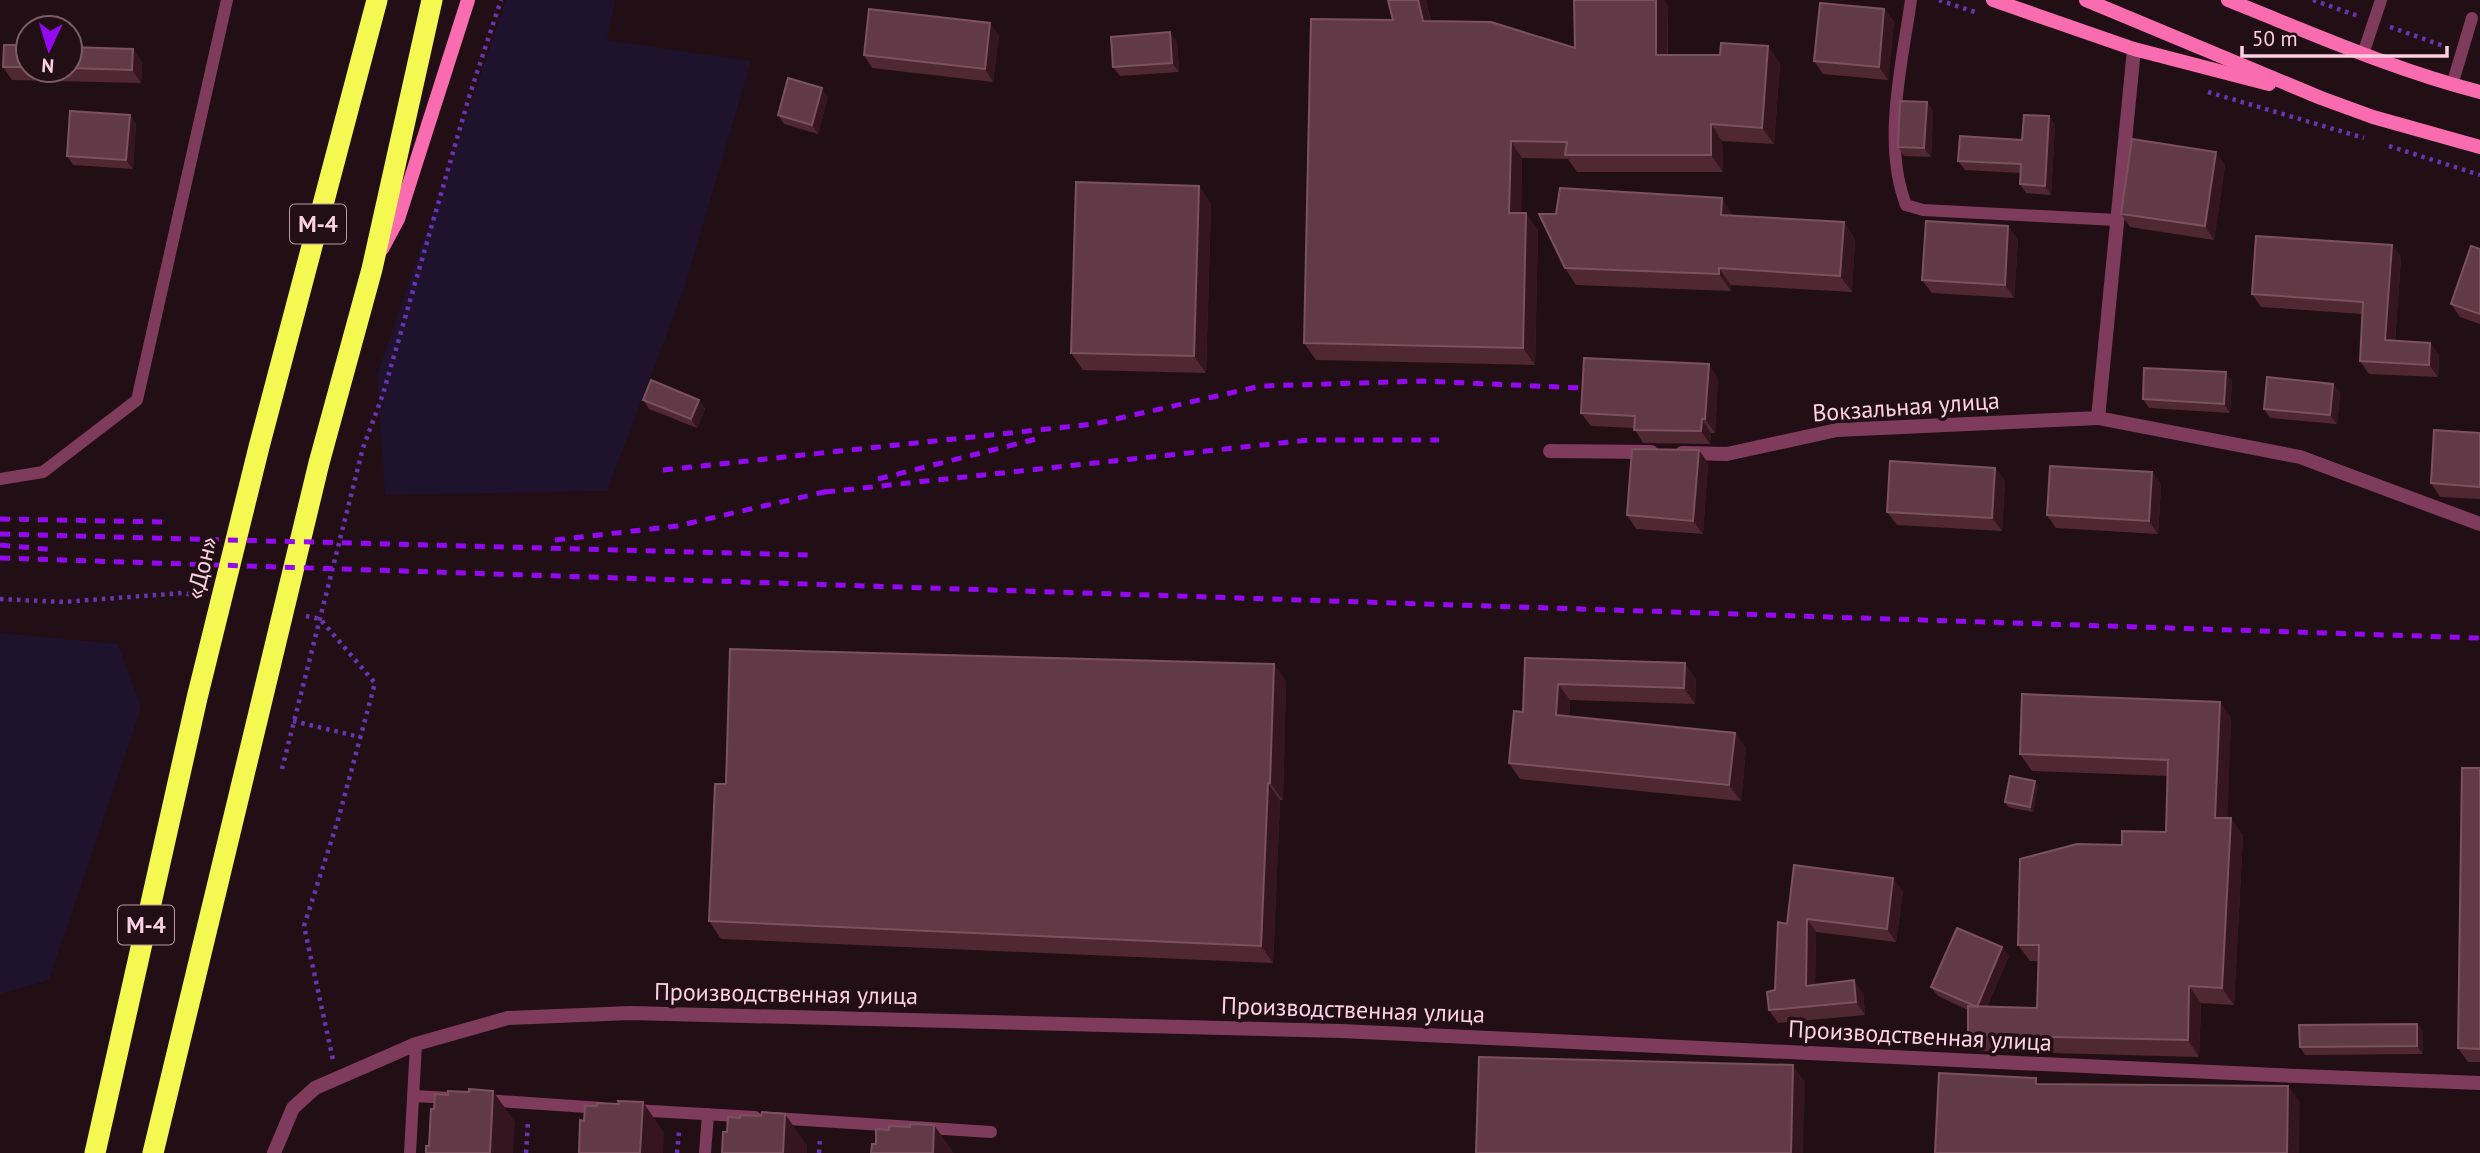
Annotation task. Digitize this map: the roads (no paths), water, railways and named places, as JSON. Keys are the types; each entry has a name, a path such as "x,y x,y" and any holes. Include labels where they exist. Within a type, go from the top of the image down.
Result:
{"highway":[{"name":"«Дон»","path":"95,1153 197,698 259,447 377,0"},
{"name":"М-4","path":"153,1153 319,463 372,269 432,0"}],"main road":[{"path":"372,269 398,219 468,0"},
{"path":"1993,0 2134,49 2321,98"},
{"path":"2086,0 2321,98 2373,117 2480,147"},
{"path":"2228,0 2363,54 2480,92"}],"street":[{"path":"2098,418 2134,49"},
{"name":"Вокзальная улица","path":"1550,451 1727,454 1837,430 2098,418 2300,457 2480,523"},
{"name":"Производственная улица","path":"274,1153 293,1108 315,1088 416,1044 508,1018 630,1013 1341,1031 2275,1076 2480,1083"}],"lane":[{"path":"0,479 43,472 137,400 227,0"},
{"path":"1911,0 1895,111 1897,182 1906,205 1923,210 2118,220"},
{"path":"2363,54 2381,0"},
{"path":"2452,85 2472,19"},
{"path":"410,1153 416,1044"},
{"path":"414,1096 991,1132"},
{"path":"705,1153 708,1114"}],"railway":[{"path":"663,470 1094,424 1261,386 1423,381 1581,388"},
{"path":"878,479 1040,438"},
{"path":"825,492 1309,440 1439,440"},
{"path":"555,540 677,526 833,490"},
{"path":"0,519 167,522"},
{"path":"0,534 812,555"},
{"path":"0,545 56,550"},
{"path":"0,558 2480,638"}]}
